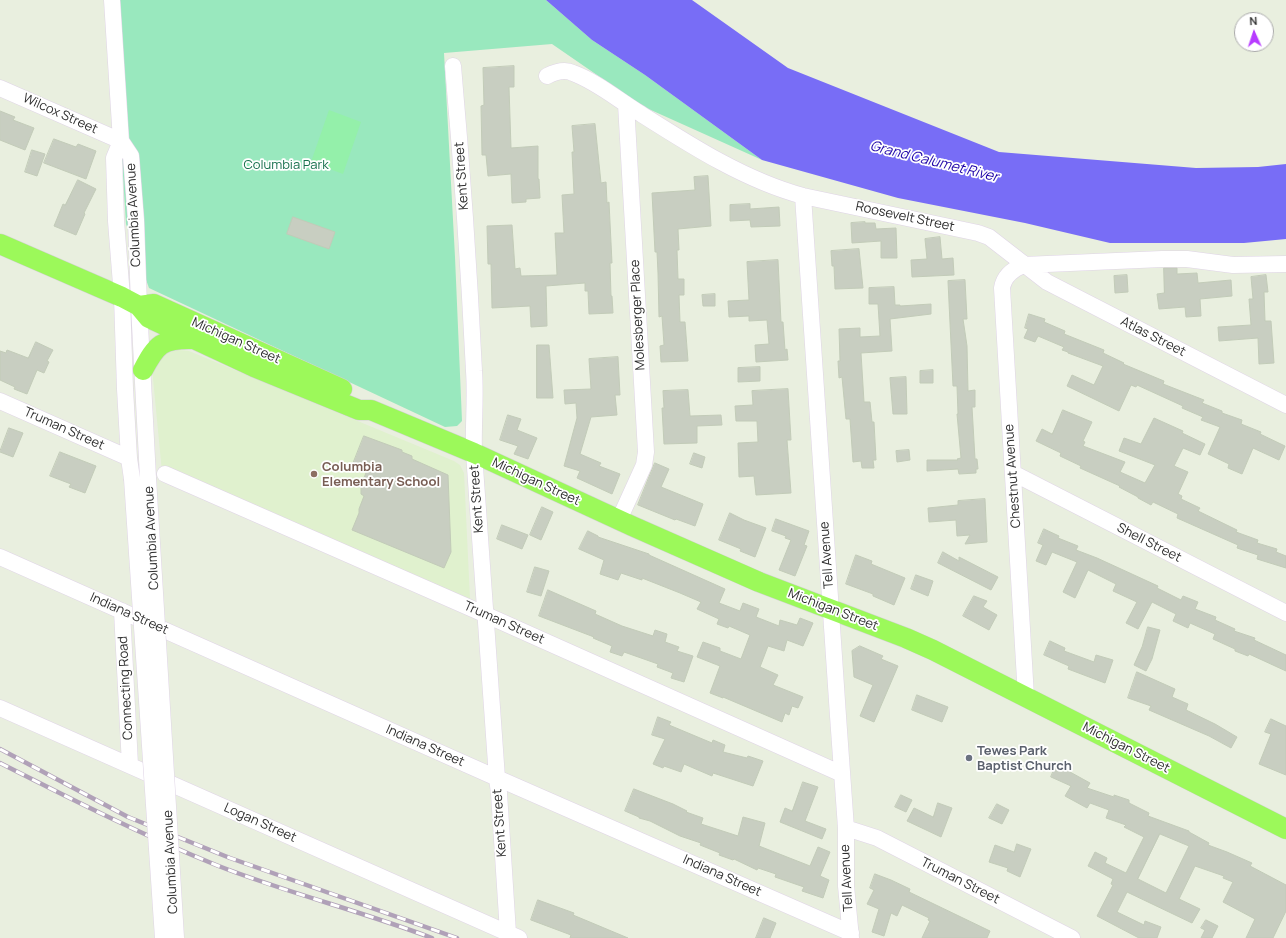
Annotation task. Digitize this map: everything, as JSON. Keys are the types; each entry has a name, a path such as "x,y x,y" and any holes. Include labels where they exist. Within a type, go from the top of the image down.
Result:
{"main road":[{"name":"Michigan Street","path":"0,244 122,297 139,306 149,318 254,367 360,410 371,410 474,453 619,520 759,582 906,638 933,650 1286,830"},
{"name":"Michigan Street","path":"139,306 154,304 367,400 371,410"},
{"path":"143,370 150,356 157,347 168,341 193,338"}],"street":[{"name":"Columbia Avenue","path":"112,0 121,141 114,158 116,221 122,297 125,389 163,938"},
{"name":"Kent Street","path":"453,66 461,151 474,374 473,435 484,614 496,778 499,793 514,936"},
{"name":"Roosevelt Street","path":"547,76 555,72 572,72 595,83 675,136 748,176 780,190 978,233 996,242 1024,265"},
{"name":"Wilcox Street","path":"0,88 121,141"},
{"name":"Molesberger Place","path":"619,520 644,465 646,452 626,104"},
{"name":"Columbia Avenue","path":"121,141 131,156 136,220 148,478 176,938"},
{"name":"Tell Avenue","path":"803,196 846,828 846,880 851,935"},
{"path":"1024,265 1162,259 1233,265 1286,264"},
{"name":"Atlas Street","path":"1024,265 1046,282 1286,405"},
{"name":"Chestnut Avenue","path":"1024,265 1012,271 1005,279 1002,288 1026,697"},
{"name":"Truman Street","path":"0,401 129,458"},
{"name":"Shell Street","path":"1013,473 1286,613"},
{"name":"Truman Street","path":"165,474 484,614 842,774"},
{"name":"Indiana Street","path":"0,557 851,935"},
{"name":"Connecting Road","path":"122,611 130,765"},
{"name":"Logan Street","path":"0,708 514,936"},
{"name":"Truman Street","path":"846,828 877,838 1072,938"}],"shaded area":[{"name":"Columbia Elementary School","path":"170,349 189,351 454,461 460,465 464,473 470,599 162,472 152,368"}],"green space":[{"name":"Columbia Park","path":"112,0 546,0 592,40 645,75 762,160 642,106 552,44 444,53 462,421 457,426 445,427 149,288 126,224"},
{"path":"329,110 361,122 343,174 311,162"}],"water":[{"name":"Grand Calumet River","path":"546,0 692,0 788,68 999,152 1196,168 1258,167 1286,164 1286,239 1244,243 1110,243 1025,223 898,198 762,160 645,75 592,40"}],"building":[{"path":"514,66 514,87 509,87 511,148 538,146 538,179 540,198 526,199 526,202 512,203 511,174 488,176 486,155 482,155 481,106 484,105 483,68"},
{"path":"0,111 15,117 13,120 34,128 25,150 0,140"},
{"path":"595,124 601,183 606,182 607,203 609,202 612,263 610,263 611,296 613,313 589,314 588,291 585,291 585,283 546,286 547,326 531,327 530,306 492,308 491,264 488,264 487,226 512,225 515,269 520,268 521,276 557,275 555,233 564,233 562,195 574,194 572,152 574,152 572,126"},
{"path":"54,139 76,147 78,144 96,151 86,179 44,163"},
{"path":"32,150 45,154 37,176 25,172"},
{"path":"708,176 711,226 678,229 678,279 684,279 684,295 679,295 680,322 685,322 688,361 661,362 660,346 664,345 662,316 659,317 657,252 655,252 652,193 695,190 694,177"},
{"path":"78,180 96,189 84,213 85,214 76,235 54,226 63,204 65,205"},
{"path":"750,204 750,209 779,207 780,226 751,227 750,220 730,221 730,205"},
{"path":"293,217 335,232 329,249 287,234"},
{"path":"851,223 875,223 876,229 896,228 897,258 881,258 881,241 852,243"},
{"path":"940,237 942,259 953,258 954,275 912,277 911,260 927,259 925,239"},
{"path":"859,249 863,288 835,289 834,266 832,266 831,251"},
{"path":"778,260 781,322 783,322 785,350 787,349 788,360 756,362 755,345 769,344 767,320 749,321 749,316 729,317 728,301 749,300 747,262"},
{"path":"1164,268 1177,268 1177,274 1197,273 1198,283 1231,280 1232,296 1200,299 1201,316 1186,317 1185,307 1159,309 1157,294 1164,293"},
{"path":"1127,275 1128,292 1115,293 1114,276"},
{"path":"1266,275 1268,292 1264,292 1265,321 1271,321 1274,363 1259,364 1258,338 1219,341 1218,327 1251,325 1249,299 1253,299 1251,277"},
{"path":"965,280 967,319 963,319 967,346 968,391 975,390 975,407 972,407 975,459 977,459 978,469 976,469 976,473 959,474 958,469 927,471 927,460 958,460 957,459 961,458 957,414 957,386 953,386 948,281"},
{"path":"894,287 895,305 931,304 931,314 890,319 892,351 861,353 864,402 870,402 872,422 874,422 876,460 873,460 874,468 862,468 861,461 853,462 850,419 846,419 842,377 839,378 839,329 860,328 860,337 880,336 878,304 869,304 869,288"},
{"path":"715,294 715,306 703,306 702,295"},
{"path":"1029,314 1045,319 1044,322 1065,331 1064,334 1104,350 1103,353 1124,363 1123,364 1164,381 1163,384 1204,400 1202,403 1222,411 1222,413 1242,420 1241,424 1261,432 1260,434 1285,446 1279,460 1253,448 1242,474 1228,468 1229,464 1208,454 1220,427 1201,420 1203,417 1182,408 1183,406 1137,385 1136,387 1131,385 1119,411 1067,386 1072,375 1094,385 1103,366 1068,353 1062,350 1064,347 1038,336 1035,342 1024,338 1028,329 1025,328"},
{"path":"36,342 53,350 47,361 49,362 44,373 37,370 27,394 14,389 15,387 0,380 0,351 6,353 7,350 28,358"},
{"path":"537,345 549,345 553,398 537,398"},
{"path":"618,357 620,395 615,395 617,415 591,417 580,454 601,463 599,466 620,474 612,494 577,478 580,471 564,466 577,418 576,403 565,404 564,390 591,389 589,359"},
{"path":"760,367 760,381 738,382 738,368"},
{"path":"933,370 933,383 920,383 920,371"},
{"path":"906,377 907,414 893,414 890,378"},
{"path":"788,389 791,440 787,440 791,493 756,495 754,476 739,477 738,443 758,442 757,421 736,421 735,406 753,405 752,391"},
{"path":"688,390 690,416 721,415 722,425 697,426 697,443 664,444 662,408 664,408 663,391"},
{"path":"1063,410 1092,422 1083,441 1085,442 1083,446 1125,462 1120,472 1145,483 1155,465 1119,451 1124,438 1141,444 1154,418 1183,431 1182,433 1205,444 1200,455 1183,448 1174,466 1188,472 1178,494 1182,496 1181,499 1200,508 1198,511 1237,530 1236,532 1258,540 1257,543 1277,549 1276,552 1286,556 1286,568 1257,559 1258,555 1237,548 1238,545 1177,518 1178,514 1153,502 1151,505 1119,487 1120,486 1080,468 1081,466 1060,456 1061,453 1036,441 1042,429 1052,434"},
{"path":"508,415 521,419 517,430 537,438 528,459 514,454 518,446 500,440"},
{"path":"9,428 23,433 13,457 0,452"},
{"path":"364,436 402,450 402,452 412,456 412,459 448,475 451,552 444,568 352,530 364,496 361,494 361,486 367,470 353,464"},
{"path":"909,450 910,460 897,462 896,451"},
{"path":"60,452 96,466 85,493 69,487 71,484 50,476"},
{"path":"694,453 705,457 702,468 690,464"},
{"path":"655,463 669,469 661,487 703,504 695,526 676,519 675,520 638,505"},
{"path":"985,499 987,542 965,544 970,535 957,536 956,520 929,522 928,508 958,505 958,501"},
{"path":"542,507 553,512 541,540 530,535"},
{"path":"730,513 766,528 755,557 740,551 741,549 719,540"},
{"path":"776,519 809,531 804,545 807,546 795,576 779,570 791,540 785,538 786,536 772,531"},
{"path":"502,525 528,535 522,549 497,539"},
{"path":"1044,529 1059,536 1058,538 1078,546 1076,550 1158,586 1157,588 1181,600 1183,596 1198,602 1195,609 1216,617 1215,620 1235,629 1234,631 1255,638 1254,640 1286,655 1286,671 1249,654 1248,656 1235,651 1235,649 1213,639 1215,634 1190,623 1188,628 1173,621 1176,614 1152,602 1138,629 1126,623 1137,602 1113,591 1116,584 1088,570 1075,598 1063,592 1077,562 1052,552 1046,565 1036,561 1043,545 1038,543"},
{"path":"588,531 598,537 649,554 725,589 719,603 740,611 743,603 759,609 756,617 779,626 780,620 797,625 800,618 813,623 803,646 787,640 784,651 768,646 760,667 778,675 773,685 803,697 798,708 792,706 789,715 785,713 782,722 710,693 720,666 697,657 703,642 720,648 720,651 741,659 750,635 729,626 728,628 717,624 719,619 697,609 701,602 680,593 642,578 642,580 621,573 618,580 600,574 604,560 579,549"},
{"path":"943,552 959,561 959,557 998,577 991,590 938,563"},
{"path":"856,555 872,561 871,564 905,578 894,605 873,596 873,594 846,584"},
{"path":"535,567 549,571 541,596 527,592"},
{"path":"916,575 933,581 928,596 911,589"},
{"path":"548,590 596,611 595,614 622,626 653,636 655,630 667,634 665,642 679,647 677,651 693,656 684,682 671,678 673,673 657,667 658,664 624,652 622,656 610,652 612,646 593,638 594,637 539,616"},
{"path":"974,596 987,601 983,607 997,615 989,630 963,616"},
{"path":"1148,627 1160,630 1152,659 1146,671 1134,665 1142,647"},
{"path":"1050,641 1065,648 1064,651 1094,662 1096,655 1113,660 1105,683 1068,669 1069,666 1044,655"},
{"path":"860,646 883,656 881,659 898,666 874,722 860,716 873,685 854,677 852,651"},
{"path":"1137,672 1175,689 1172,697 1188,704 1186,710 1237,737 1231,748 1209,736 1149,710 1151,706 1128,698"},
{"path":"917,695 948,707 942,722 912,710"},
{"path":"658,717 671,722 669,725 712,743 713,740 725,745 723,752 747,758 748,756 763,761 753,786 713,773 712,776 684,764 681,772 653,764 665,739 652,735"},
{"path":"1271,719 1286,726 1286,775 1259,764 1271,734 1265,732"},
{"path":"1056,765 1070,771 1090,783 1087,788 1114,797 1114,795 1129,800 1129,803 1149,813 1148,816 1189,831 1209,843 1208,845 1252,863 1250,866 1286,885 1286,911 1273,938 1246,938 1255,919 1223,902 1233,882 1223,878 1224,876 1195,866 1179,899 1200,909 1192,923 1127,892 1117,912 1144,925 1145,921 1161,927 1157,938 1139,938 1097,916 1113,885 1111,884 1113,879 1088,866 1095,852 1107,858 1105,863 1126,873 1144,837 1124,827 1126,825 1106,818 1109,810 1090,803 1087,808 1065,796 1071,786 1051,777","holes":["1160,834 1189,846 1166,893 1138,879"]},
{"path":"803,782 818,787 805,821 826,829 822,839 780,822 785,808 792,811"},
{"path":"634,789 673,804 687,811 686,812 703,818 701,824 738,836 743,817 765,823 759,846 810,866 818,847 830,852 820,876 829,880 823,898 802,891 804,887 775,877 776,874 758,868 757,870 734,859 733,860 719,855 720,853 700,845 701,843 680,836 650,821 639,818 625,811"},
{"path":"901,795 912,800 906,812 895,807"},
{"path":"938,803 952,808 941,837 907,821 914,808 933,817"},
{"path":"997,804 1009,810 1002,824 989,818"},
{"path":"1017,844 1031,849 1020,877 1007,871 1008,868 989,862 995,845 1014,852"},
{"path":"875,874 910,889 909,892 990,931 987,938 922,938 930,921 928,920 929,918 902,905 897,916 891,913 884,936 872,932 879,909 867,904 874,890 870,888"},
{"path":"538,900 574,913 573,915 628,938 570,938 571,935 531,920"},
{"path":"764,918 776,923 770,938 756,938"},
{"path":"1206,920 1218,926 1212,938 1201,938 1205,930 1201,928"}],"railway":[{"path":"0,749 128,817 230,858 457,938"},
{"path":"0,763 134,829 216,865 432,938"}],"place":[{"name":"Columbia Elementary School","path":"314,474"},
{"name":"Tewes Park Baptist Church","path":"969,758"}]}
